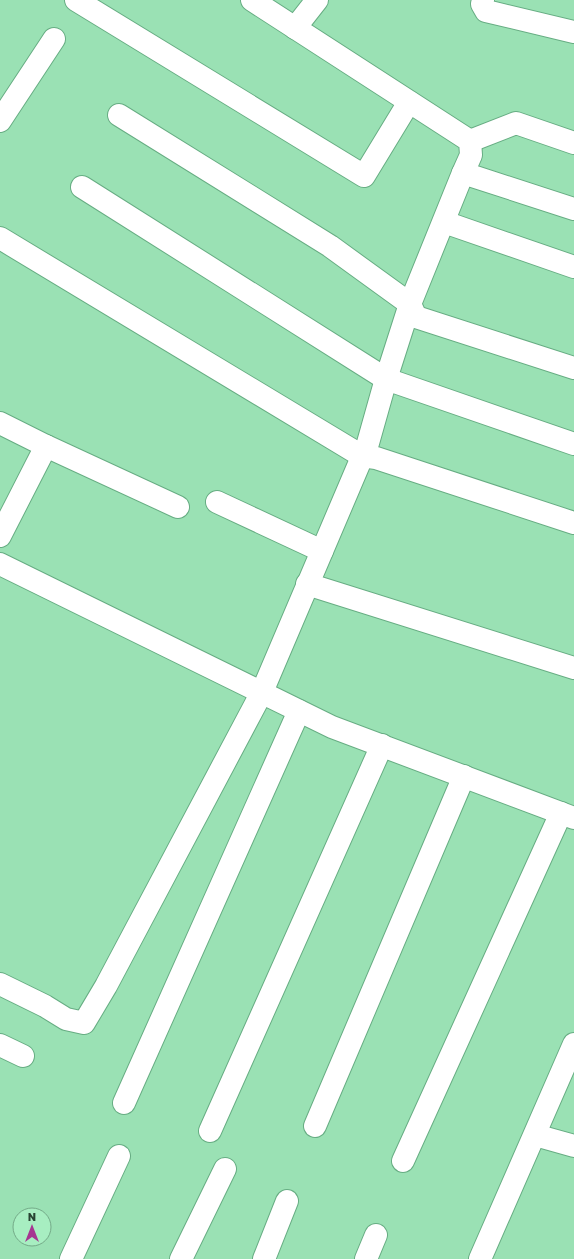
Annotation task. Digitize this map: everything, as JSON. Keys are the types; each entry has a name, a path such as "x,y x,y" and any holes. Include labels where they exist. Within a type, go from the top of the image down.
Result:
{"street":[{"path":"76,0 364,176 409,102"},
{"path":"252,0 470,141"},
{"path":"295,28 317,0"},
{"path":"483,0 482,4 486,11 574,32"},
{"path":"0,121 54,39"},
{"path":"118,114 330,246 410,304 416,317 574,368"},
{"path":"470,141 516,123 574,143"},
{"path":"0,984 45,1006 66,1019 84,1023 106,986 262,692 368,443 386,379 410,304 471,155 470,141"},
{"path":"463,172 574,210"},
{"path":"82,187 386,379 574,444"},
{"path":"444,222 574,267"},
{"path":"0,238 362,456 376,458 574,523"},
{"path":"0,423 178,507"},
{"path":"0,536 46,446"},
{"path":"218,502 322,552"},
{"path":"0,564 332,727 568,815 404,1162"},
{"path":"308,584 574,668"},
{"path":"124,1103 299,711"},
{"path":"210,1131 382,745"},
{"path":"315,1126 464,776"},
{"path":"480,1259 574,1044"},
{"path":"0,1045 23,1056"},
{"path":"535,1135 574,1146"},
{"path":"71,1259 118,1156"},
{"path":"181,1259 225,1169"},
{"path":"264,1259 287,1201"},
{"path":"366,1259 376,1235"}]}
